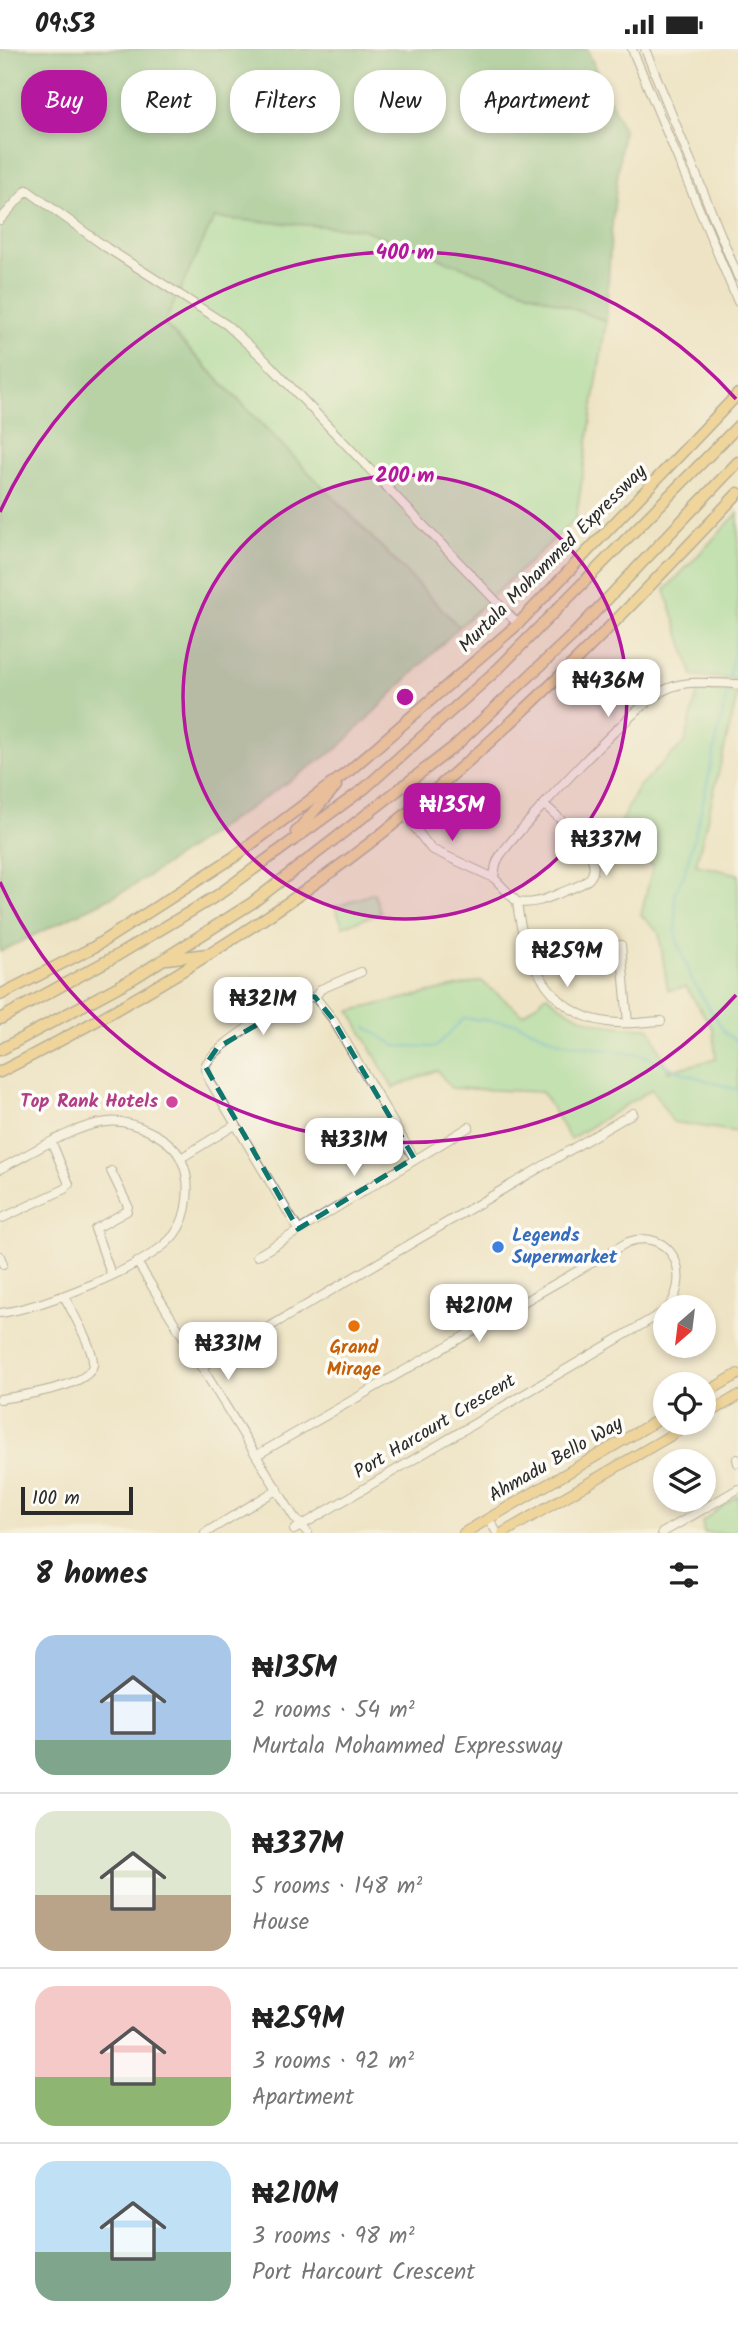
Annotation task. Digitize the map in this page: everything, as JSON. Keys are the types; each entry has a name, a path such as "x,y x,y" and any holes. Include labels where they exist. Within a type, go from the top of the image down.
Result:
{"highway":[{"name":"Murtala Mohammed Expressway","path":"0,995 94,947 234,857 349,771 518,624 738,394"},
{"name":"Murtala Mohammed Expressway","path":"2,1017 118,955 218,895 365,788 499,668 738,426"},
{"path":"0,1049 66,1016 164,959 252,903 455,746 573,635 738,462"},
{"path":"0,1072 130,1003 212,953 405,815 562,675 738,493"},
{"path":"283,848 349,771"},
{"path":"164,959 212,953"}],"main road":[{"path":"716,1387 738,1374"},
{"path":"716,1409 738,1396"},
{"name":"Ahmadu Bello Way","path":"464,1533 484,1525 653,1423"},
{"name":"Ahmadu Bello Way","path":"503,1533 671,1435"}],"street":[{"path":"632,49 738,302"},
{"path":"645,49 738,277"},
{"path":"659,118 670,114"},
{"path":"0,220 27,190 107,248 227,325 264,359 518,624"},
{"path":"494,878 500,855 545,805 652,698 667,688 697,684 738,684"},
{"path":"517,902 538,902 581,884 589,879 594,869 595,861 588,850 545,805"},
{"path":"405,815 431,849 494,878 517,902 519,921 543,985 559,1001 578,1013 606,1022 662,1021"},
{"path":"621,946 628,1023"},
{"path":"315,997 321,989 361,972"},
{"path":"299,1229 208,1078 205,1066 208,1057 217,1048 290,1004 306,996 315,997 332,1018 414,1158"},
{"path":"201,1367 633,1113"},
{"path":"0,1169 88,1126 109,1121 155,1135 181,1158 187,1199 179,1228 158,1249 137,1262 64,1296 0,1313"},
{"path":"181,1158 235,1125"},
{"path":"257,1256 414,1158 469,1127"},
{"path":"0,1219 65,1189 69,1184 52,1143"},
{"path":"111,1171 128,1206 127,1211 100,1223 95,1229 111,1274"},
{"path":"257,1455 628,1243 648,1240 671,1252 681,1275 677,1295"},
{"path":"137,1262 278,1489 293,1517 295,1532"},
{"path":"0,1399 67,1384 83,1378 90,1371 93,1359 90,1350 64,1296"},
{"name":"Port Harcourt Crescent","path":"295,1532 303,1524 653,1318"},
{"path":"205,1533 278,1489"},
{"path":"663,1533 738,1489"},
{"path":"293,1517 303,1524 308,1533"},
{"path":"484,1525 497,1533"}],"highlighted area":[{"path":"306,996 315,997 332,1018 414,1158 298,1229 205,1066 217,1048"}],"green space":[{"path":"0,49 587,49 596,70 460,70 460,133 614,133 614,109 623,129 611,234 606,321 362,229 214,218 164,324 459,627 337,749 132,887 0,952"},
{"path":"214,218 362,229 606,321 576,519 459,627 164,323"},
{"path":"738,513 738,679 693,676 665,590"},
{"path":"698,690 738,693 696,865 738,874 738,1132 673,1122 652,1089 570,1139 542,1092 451,1088 437,1070 393,1088 350,1011 481,981 523,1014 547,995 572,1013 595,1022 620,1027 650,1028 668,1071 716,1059 713,1029 686,987 668,990 659,933 641,915 653,865 615,844 626,810 639,786 685,742"},
{"path":"374,893 381,913 343,926 335,907"},
{"path":"738,1495 738,1533 704,1533 702,1522"}],"waterway":[{"path":"729,677 738,628"},
{"path":"727,693 700,815 684,875 675,892 676,937 692,980 725,1033 738,1042"},
{"path":"366,1027 396,1046 436,1047 464,1018 516,1023 560,1042 645,1056 689,1075 738,1090"}],"place":[{"name":"Top Rank Hotels","path":"172,1102"},
{"name":"Legends Supermarket","path":"498,1247"},
{"name":"Grand Mirage","path":"354,1326"}]}
